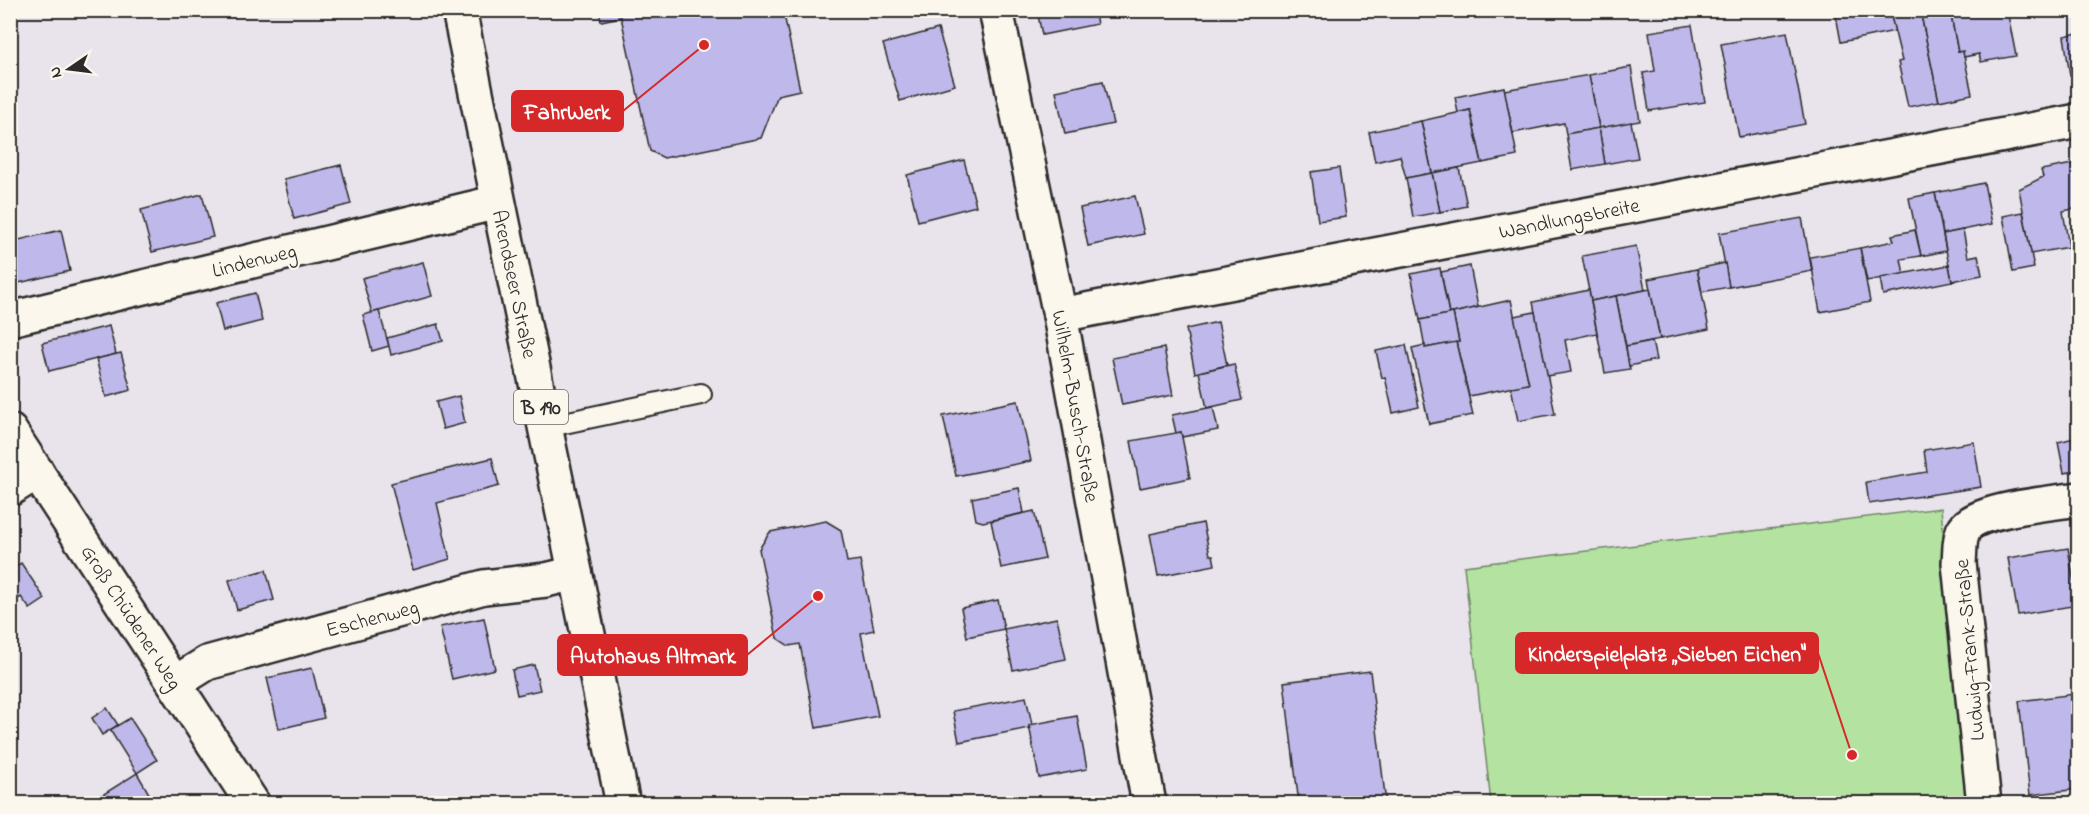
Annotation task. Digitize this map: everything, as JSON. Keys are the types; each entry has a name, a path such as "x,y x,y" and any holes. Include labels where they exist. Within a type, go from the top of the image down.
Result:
{"street":[{"name":"Arendseer Straße","path":"459,10 623,804"},
{"name":"Wilhelm-Busch-Straße","path":"996,10 1060,315 1149,804"},
{"name":"Wandlungsbreite","path":"1060,315 2079,121"},
{"name":"Lindenweg","path":"10,319 498,202"},
{"name":"Groß Chüdener Weg","path":"10,431 24,480 175,683 253,804"},
{"name":"Ludwig-Frank-Straße","path":"1983,804 1959,563 1960,543 1964,529 1976,518 1990,513 2079,499"},
{"name":"Eschenweg","path":"175,683 207,663 484,587 546,580 575,573"}],"lane":[{"path":"545,427 701,394"}],"green space":[{"path":"1941,508 1967,803 1491,803 1464,566"}],"building":[{"path":"599,10 783,10 800,90 778,95 761,138 664,158 650,151 621,17 601,21"},
{"path":"1037,10 1094,10 1097,24 1042,35"},
{"path":"1835,10 1901,10 1901,13 1891,16 1895,31 1841,42"},
{"path":"1920,10 1939,101 1908,107 1898,62 1902,61 1891,16"},
{"path":"1920,10 1950,10 1958,52 1963,51 1972,94 1939,101"},
{"path":"1950,10 2007,10 2016,56 1981,62 1979,54 1964,57 1963,51 1958,52"},
{"path":"1692,25 1705,102 1649,111 1643,73 1655,71 1649,32"},
{"path":"938,29 955,85 900,101 883,44"},
{"path":"1787,32 1805,124 1739,137 1721,44"},
{"path":"2078,33 2078,75 2070,76 2064,36"},
{"path":"1631,67 1640,121 1599,128 1589,75"},
{"path":"1589,75 1599,128 1566,134 1564,123 1513,133 1504,90"},
{"path":"1103,81 1113,124 1065,134 1056,91"},
{"path":"1504,87 1517,156 1482,163 1470,110 1458,113 1455,97"},
{"path":"1470,110 1482,163 1432,173 1421,121"},
{"path":"1421,121 1432,173 1406,178 1400,156 1375,162 1369,132"},
{"path":"1631,122 1638,158 1605,164 1599,128"},
{"path":"1599,128 1605,164 1572,170 1566,134"},
{"path":"964,160 976,206 918,221 907,175"},
{"path":"2078,163 2078,208 2063,211 2069,247 2031,254 2019,189 2043,177 2041,170"},
{"path":"341,165 351,204 294,219 284,179"},
{"path":"1339,168 1346,217 1318,221 1311,172"},
{"path":"1459,168 1467,206 1440,212 1432,173"},
{"path":"1432,173 1440,212 1413,217 1406,178"},
{"path":"1984,183 1992,224 1943,234 1935,193"},
{"path":"1935,193 1946,251 1921,256 1909,198"},
{"path":"202,194 213,237 152,252 141,210"},
{"path":"1135,196 1144,234 1088,246 1080,208"},
{"path":"2023,212 2034,268 2013,272 2003,216"},
{"path":"1802,218 1812,271 1729,287 1719,233"},
{"path":"61,230 70,271 10,285 10,242"},
{"path":"1915,230 1921,256 1901,259 1904,274 1867,281 1860,248 1894,241 1892,235"},
{"path":"1963,230 1968,257 1978,255 1982,275 1952,281 1943,234"},
{"path":"1636,246 1645,290 1591,301 1582,256"},
{"path":"1860,248 1870,302 1820,312 1810,257"},
{"path":"423,262 432,296 372,313 362,278"},
{"path":"1725,263 1729,287 1702,292 1697,269"},
{"path":"1949,265 1952,281 1883,295 1880,278"},
{"path":"1470,266 1478,307 1449,314 1441,272"},
{"path":"1440,268 1449,314 1420,320 1411,274"},
{"path":"1697,269 1709,329 1660,339 1648,279"},
{"path":"1650,289 1660,339 1626,346 1616,296"},
{"path":"1589,290 1597,333 1565,340 1571,372 1547,376 1533,302"},
{"path":"255,293 262,321 223,331 216,303"},
{"path":"1616,296 1630,369 1605,373 1591,301"},
{"path":"1511,300 1529,384 1469,396 1456,342 1459,342 1453,313"},
{"path":"379,311 389,346 372,351 363,315"},
{"path":"1535,312 1555,414 1518,421 1511,387 1529,384 1514,316"},
{"path":"1453,313 1459,342 1425,348 1420,320"},
{"path":"1218,322 1227,365 1195,373 1186,329"},
{"path":"438,324 443,341 391,355 387,338"},
{"path":"109,326 116,354 49,371 42,343"},
{"path":"1652,341 1656,360 1629,366 1626,346"},
{"path":"1456,342 1473,415 1429,424 1412,348"},
{"path":"1406,345 1419,407 1393,413 1385,377 1382,378 1376,351"},
{"path":"1164,348 1173,395 1122,405 1112,358"},
{"path":"121,353 131,390 106,397 96,359"},
{"path":"1234,364 1242,400 1207,408 1199,372"},
{"path":"459,396 465,423 443,429 436,402"},
{"path":"1018,401 1031,461 956,476 943,416"},
{"path":"1213,407 1218,430 1182,437 1181,432 1176,433 1172,415"},
{"path":"1181,432 1190,478 1140,488 1131,441"},
{"path":"2078,437 2078,470 2064,473 2058,442"},
{"path":"1974,442 1981,487 1869,504 1866,482 1927,472 1924,450"},
{"path":"492,458 499,486 437,503 450,559 413,570 391,483"},
{"path":"1019,488 1024,513 983,522 976,520 972,498"},
{"path":"1034,511 1045,559 1001,568 991,521"},
{"path":"826,521 841,530 847,562 860,560 874,630 861,633 878,716 816,728 800,644 789,646 777,638 759,549 770,532"},
{"path":"1203,523 1210,555 1213,555 1215,565 1158,576 1150,534"},
{"path":"2068,548 2078,605 2018,615 2008,558"},
{"path":"21,563 45,599 30,609 21,597 10,604 10,570"},
{"path":"266,570 274,600 237,610 229,580"},
{"path":"998,600 1004,629 967,637 961,608"},
{"path":"484,618 495,669 452,679 440,627"},
{"path":"1057,618 1066,659 1013,670 1004,629"},
{"path":"534,665 540,690 517,695 512,670"},
{"path":"312,668 324,718 279,729 267,678"},
{"path":"1370,671 1386,804 1299,804 1284,682"},
{"path":"2075,694 2078,721 2078,789 2030,795 2019,701"},
{"path":"1026,697 1032,724 1029,728 959,742 953,711"},
{"path":"107,708 118,725 102,735 92,718"},
{"path":"1077,716 1087,769 1039,778 1029,725"},
{"path":"130,718 157,760 137,773 110,730"},
{"path":"137,773 155,804 88,804"}],"place":[{"name":"FahrWerk","path":"704,45"},
{"name":"Autohaus Altmark","path":"818,596"},
{"name":"Kinderspielplatz „Sieben Eichen\"","path":"1852,755"}]}
